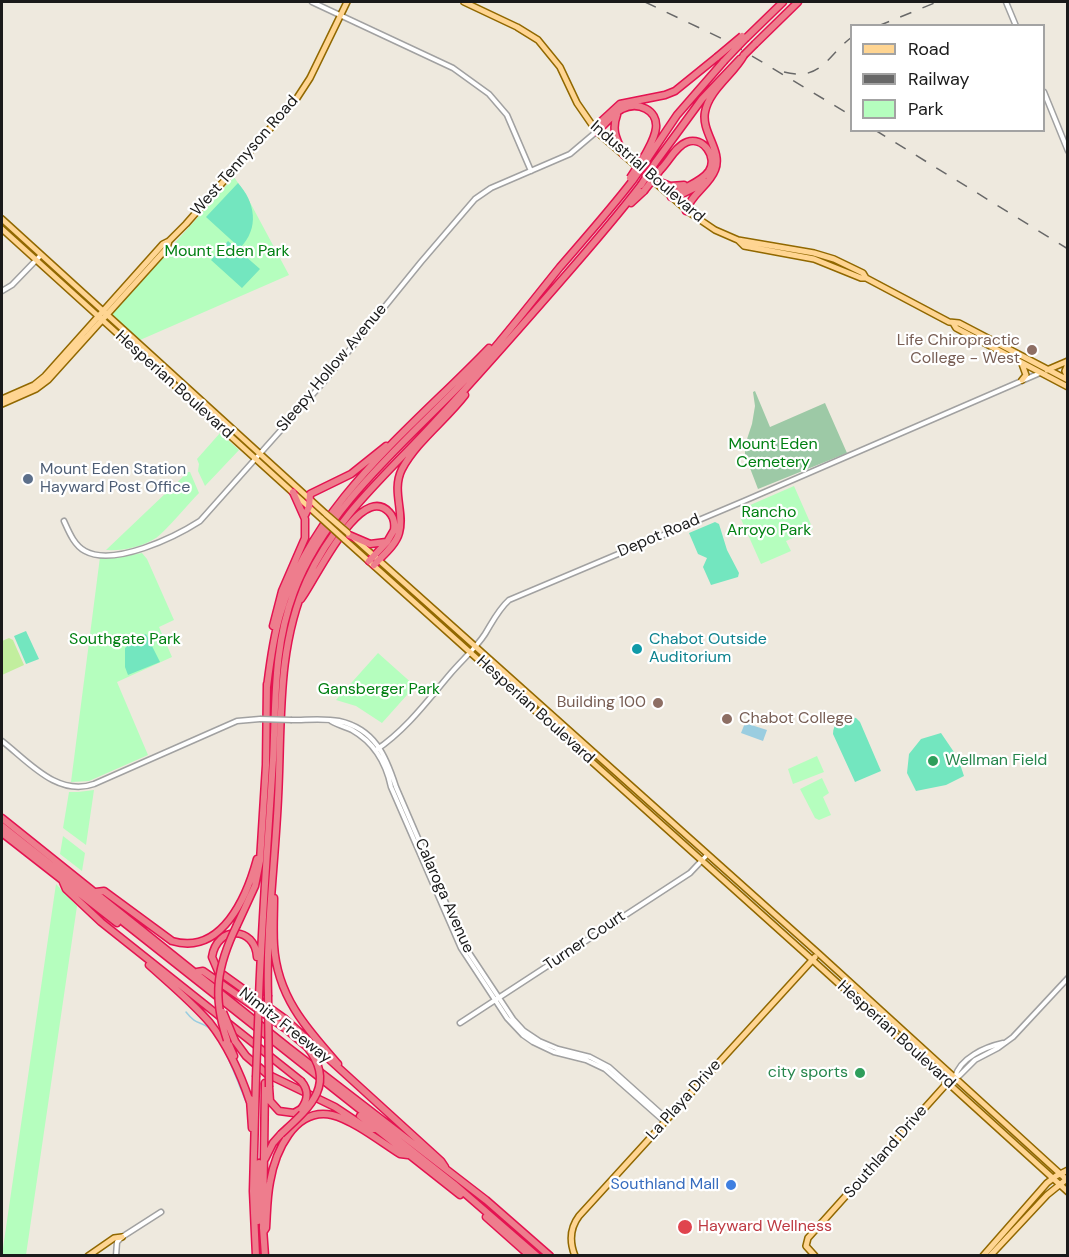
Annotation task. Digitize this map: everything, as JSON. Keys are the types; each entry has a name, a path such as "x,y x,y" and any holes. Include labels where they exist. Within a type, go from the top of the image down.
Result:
{"highway":[{"path":"595,130 620,104 675,92 759,25 783,2"},
{"path":"686,211 689,203 714,172 717,160 705,124 706,109 744,55 798,2"},
{"path":"258,1256 253,1191 256,1147 256,1077 277,664 284,624 297,584 315,548 343,508 485,358 605,217 677,115 744,37"},
{"path":"642,188 655,164 702,99 735,67"},
{"path":"595,130 629,106 640,106 656,118 656,134 646,156"},
{"path":"619,112 614,124 614,134 624,155"},
{"path":"265,1256 263,1165 267,1085 268,931 273,883 283,670 297,604 317,559 349,515 490,362 682,145 697,141 707,148 712,163 707,174 671,197"},
{"path":"650,178 675,186 693,183"},
{"path":"671,197 707,181"},
{"path":"267,687 279,615 303,556 336,507 411,424 524,312"},
{"path":"374,560 396,540 399,532 397,493 402,470 419,446 456,406 490,362"},
{"path":"256,1147 246,1081 227,1040 219,1014 218,997 221,965 226,948 255,886 260,861 266,765 268,650 276,608 305,538 305,517 311,494 361,468 411,424"},
{"path":"293,492 305,517"},
{"path":"297,604 336,542 362,511 376,506 389,513 395,526 374,560"},
{"path":"347,536 373,545 387,542"},
{"name":"Nimitz Freeway","path":"2,818 197,972 281,1042 486,1200 550,1256"},
{"path":"2,826 454,1184 537,1256"},
{"name":"Nimitz Freeway","path":"2,833 472,1205 530,1256"},
{"path":"96,892 104,891 172,941 186,944 202,942 216,933 238,909 251,878 261,843"},
{"path":"63,881 66,889 116,933 209,1022 235,1065 250,1102"},
{"path":"273,883 274,945 277,966 287,996 306,1027 358,1086"},
{"path":"116,933 302,1081 307,1096 301,1109 294,1113 279,1112 270,1101 267,1085"},
{"path":"259,997 255,946 243,935 230,933 223,936 215,946 212,957 218,971 285,1019 441,1161 447,1170"},
{"path":"197,972 202,971 286,1029 308,1047 319,1069 318,1094 310,1106 273,1143 263,1165"},
{"path":"218,997 228,1028 235,1041 246,1056 267,1074 335,1107 368,1129 376,1129"},
{"path":"256,1096 260,1141 258,1256"},
{"path":"264,1231 270,1183 277,1158 290,1134 307,1118 326,1114 339,1117 400,1154 408,1155"},
{"path":"437,1163 440,1170 542,1256"}],"main road":[{"name":"West Tennyson Road","path":"2,399 34,385 45,375 167,248 169,241 297,98 307,84 347,2"},
{"name":"Industrial Boulevard","path":"464,2 527,32 546,48 560,67 576,103 595,130 686,211 713,229 738,240 744,246 814,259 866,278 1068,379"},
{"name":"Hesperian Boulevard","path":"2,219 106,312 309,507 374,560 1068,1192"},
{"name":"Hesperian Boulevard","path":"2,229 258,457 309,497 324,517"},
{"name":"West Tennyson Road","path":"2,404 48,380 100,318"},
{"name":"Industrial Boulevard","path":"953,323 956,328 1068,387"},
{"path":"969,335 988,339"},
{"path":"1068,362 1065,371 1068,379"},
{"name":"Depot Road","path":"1040,373 1068,362"},
{"path":"1022,363 1026,375 1022,380"},
{"name":"Hesperian Boulevard","path":"472,649 818,953 1067,1180"},
{"name":"La Playa Drive","path":"575,1256 571,1234 577,1219 818,953"},
{"name":"Southland Drive","path":"815,1256 807,1246 808,1238 954,1077"},
{"path":"983,1256 1052,1178 1068,1170"},
{"path":"990,1256 1058,1184 1067,1180"},
{"path":"88,1256 114,1238 122,1237"}],"street":[{"path":"312,2 453,68 489,94 507,115 531,171"},
{"path":"1006,2 1015,24"},
{"path":"1045,94 1068,151"},
{"name":"Sleepy Hollow Avenue","path":"64,521 72,539 87,552 121,555 189,529 200,521 322,384 406,280 475,200 491,188 576,151 595,130"},
{"path":"2,291 12,285 41,255"},
{"name":"Depot Road","path":"378,748 404,727 485,634 492,618 501,607 517,596 1040,373"},
{"name":"Calaroga Avenue","path":"2,741 51,780 64,786 81,788 237,721 260,719 330,721 357,733 378,748 395,797 461,948 507,1018 523,1035 546,1048 586,1060 605,1069 666,1120"},
{"name":"Turner Court","path":"460,1023 690,873 707,855"},
{"path":"954,1077 959,1076 975,1060 1019,1032 1068,978"},
{"path":"116,1256 117,1242 122,1237 161,1212"}],"green space":[{"name":"Mount Eden Park","path":"234,177 289,275 140,340 111,314"},
{"path":"238,183 248,198 253,215 251,232 240,248 206,217"},
{"path":"228,241 260,269 242,288 211,260"},
{"name":"Mount Eden Cemetery","path":"755,391 770,427 825,403 847,453 758,489 745,455 745,445 755,406 753,392"},
{"path":"220,433 239,450 205,486 198,471 197,459"},
{"path":"188,472 199,493 161,534 139,546 106,550"},
{"name":"Rancho Arroyo Park","path":"794,486 813,529 786,541 791,551 761,564 741,519 745,517 741,509"},
{"path":"715,522 719,524 727,550 739,573 738,577 711,585 703,567 707,558 698,554 689,533"},
{"name":"Southgate Park","path":"142,553 147,559 174,620 159,627 172,657 117,682 148,755 89,781 71,782 100,557 115,558"},
{"path":"26,631 39,659 26,664 14,636"},
{"path":"146,634 160,662 128,675 125,667 125,648"},
{"path":"9,638 13,640 24,665 2,675 2,641"},
{"name":"Gansberger Park","path":"378,653 415,686 382,723 356,706 336,700"},
{"path":"850,717 860,722 881,771 855,782 833,734 838,722"},
{"name":"Wellman Field","path":"941,733 958,758 964,776 946,785 916,791 907,773 909,754 921,739"},
{"path":"817,756 824,772 793,784 788,769"},
{"path":"822,778 829,793 823,797 831,815 819,820 815,818 800,789"},
{"path":"94,790 86,845 63,828 69,792"},
{"path":"63,836 85,853 82,871 60,854"},
{"path":"56,884 77,906 26,1255 2,1255"}],"water":[{"path":"745,723 767,730 763,741 741,733"}],"waterway":[{"path":"186,1012 195,1021 209,1028 220,1042 246,1102"}],"railway":[{"path":"645,2 727,41 850,115"},
{"path":"883,24 937,2"},
{"path":"784,72 797,74 816,70 850,39"},
{"path":"878,132 1068,249"}],"place":[{"name":"Life Chiropractic College - West","path":"1032,350"},
{"name":"Mount Eden Station Hayward Post Office","path":"28,479"},
{"name":"Chabot Outside Auditorium","path":"637,649"},
{"name":"Building 100","path":"658,703"},
{"name":"Chabot College","path":"727,719"},
{"name":"Wellman Field","path":"933,761"},
{"name":"city sports","path":"860,1073"},
{"name":"Southland Mall","path":"731,1185"},
{"name":"Hayward Wellness","path":"685,1227"}]}
